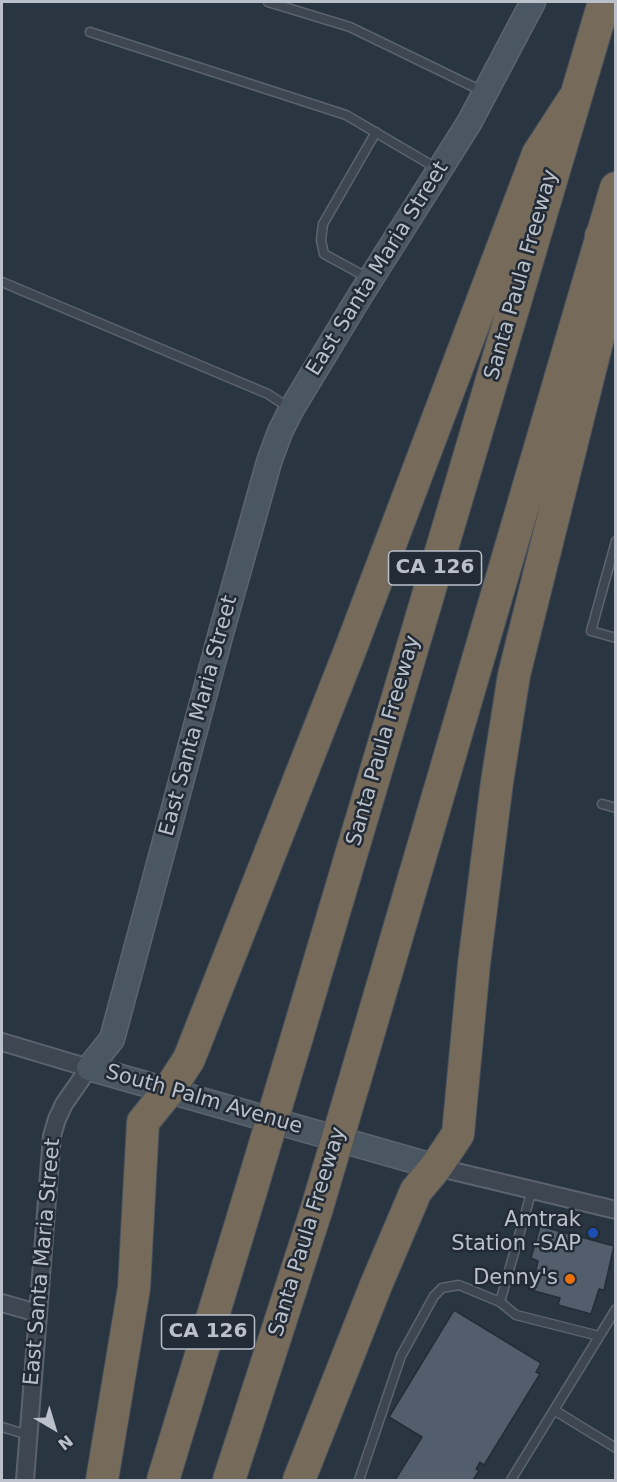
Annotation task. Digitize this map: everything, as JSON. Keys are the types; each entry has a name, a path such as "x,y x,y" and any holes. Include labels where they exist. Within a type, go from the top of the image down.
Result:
{"highway":[{"name":"Santa Paula Freeway","path":"163,1480 253,1184 603,2"},
{"path":"102,1480 134,1288 143,1122 169,1090 189,1059 349,653 538,154 573,100"},
{"name":"Santa Paula Freeway","path":"229,1480 317,1208 615,188"},
{"path":"299,1480 376,1285 416,1191 436,1167 458,1134 474,964 497,782 514,675 601,326 601,236"}],"street":[{"name":"East Santa Maria Street","path":"25,1480 52,1136 64,1104 112,1039 269,462 291,410 469,123 533,2"},
{"name":"South Palm Avenue","path":"2,1042 436,1167 615,1210"},
{"path":"2,1303 37,1313"}],"lane":[{"path":"267,2 350,27 485,92"},
{"path":"90,32 346,115 439,169"},
{"path":"371,279 324,254 321,240 323,224 376,132"},
{"path":"2,282 268,394 291,410"},
{"path":"615,541 591,631 615,638"},
{"path":"602,804 615,808"},
{"path":"500,1302 532,1190"},
{"path":"359,1480 401,1356 434,1296 442,1288 459,1285 500,1302 516,1314 599,1336"},
{"path":"511,1480 615,1309"},
{"path":"554,1410 615,1447"},
{"path":"2,1427 28,1435"}],"building":[{"name":"Denny's","path":"540,1226 614,1246 604,1290 599,1289 591,1314 558,1305 560,1298 531,1290 538,1261 531,1258"},
{"path":"454,1310 541,1363 536,1372 540,1374 484,1465 480,1462 476,1469 479,1471 473,1480 395,1480 422,1437 389,1417"}],"place":[{"name":"Amtrak Station -SAP","path":"593,1233"},
{"name":"Denny's","path":"570,1279"}]}
